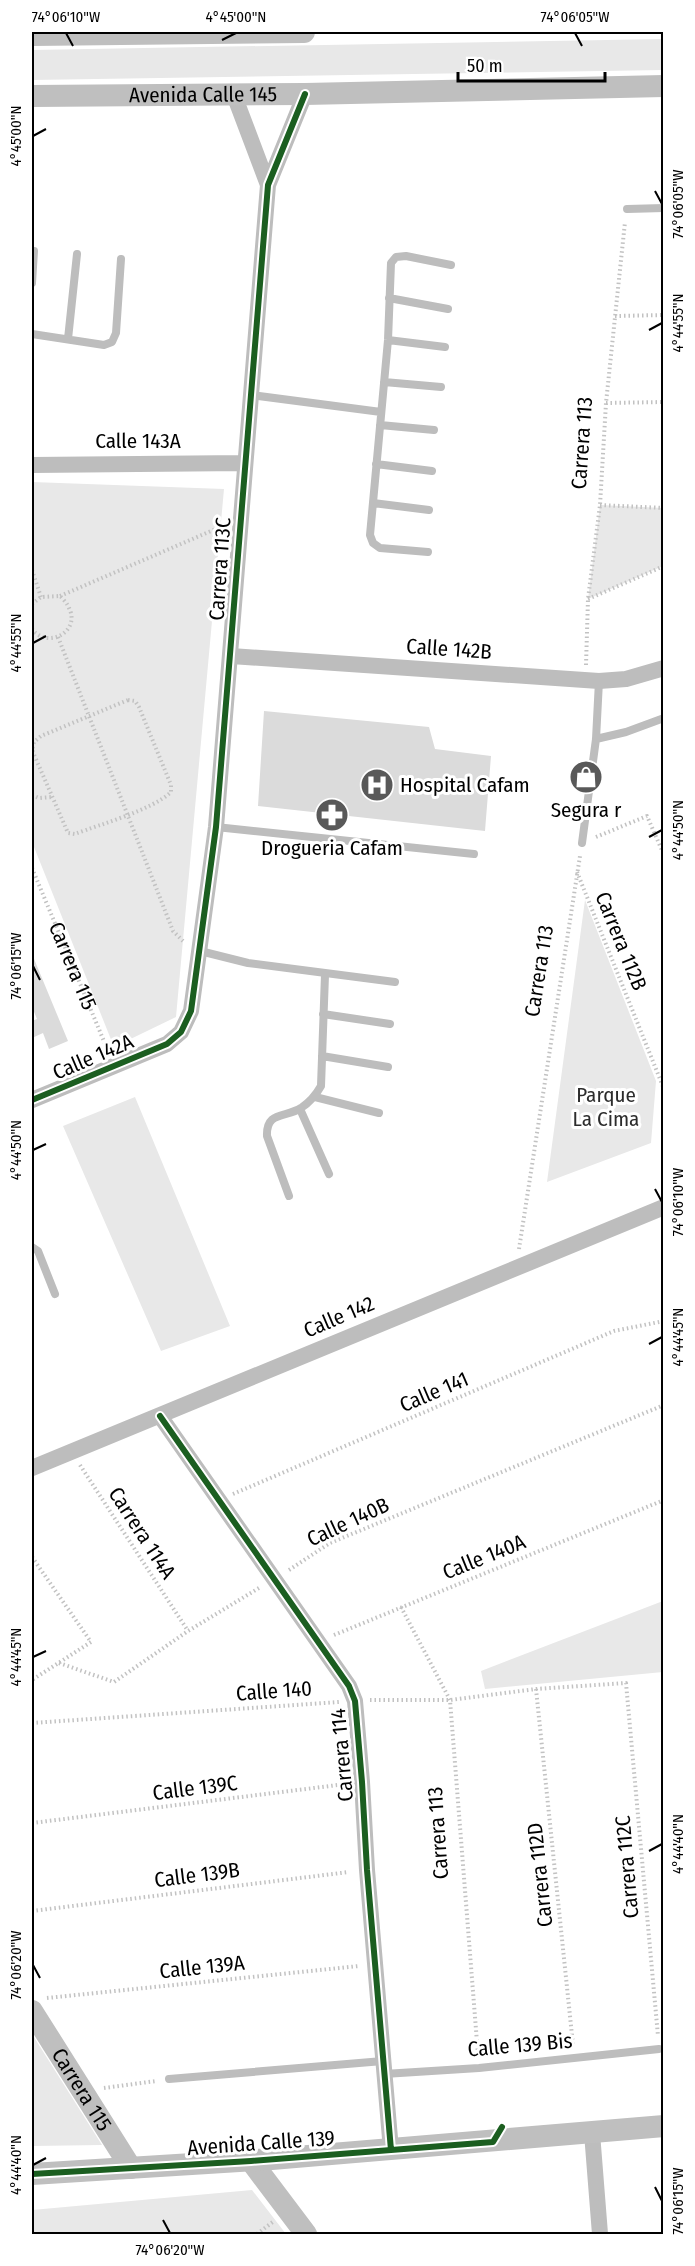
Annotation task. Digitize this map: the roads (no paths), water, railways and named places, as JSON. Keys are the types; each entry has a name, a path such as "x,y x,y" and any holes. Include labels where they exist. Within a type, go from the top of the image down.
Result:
{"main road":[{"path":"32,35 304,32"},
{"name":"Avenida Calle 145","path":"32,96 305,94 663,86"},
{"name":"Carrera 115","path":"37,2005 82,2091 131,2168"},
{"name":"Avenida Calle 139","path":"32,2174 251,2161 663,2126"},
{"path":"251,2161 306,2235"}],"street":[{"name":"Carrera 113C","path":"167,1044 181,1032 191,1011 216,827 267,185 305,94"},
{"name":"Carrera 113C","path":"234,95 267,185"},
{"name":"Calle 143A","path":"32,465 244,463"},
{"name":"Calle 142B","path":"231,656 593,681 626,679 663,668"},
{"name":"Calle 142A","path":"32,1100 167,1044"},
{"name":"Calle 142","path":"32,1468 663,1207"},
{"name":"Carrera 114","path":"160,1416 349,1686 355,1701 391,2150"},
{"path":"592,2133 600,2235"}],"lane":[{"path":"627,209 663,208"},
{"path":"32,283 34,251"},
{"path":"68,339 77,255"},
{"path":"428,552 380,549 373,543 370,535 388,340 391,263 396,257 406,256 451,265"},
{"path":"32,334 104,345 112,342 116,333 120,259"},
{"path":"389,298 448,309"},
{"path":"388,340 445,347"},
{"path":"384,382 441,387"},
{"path":"251,395 381,412"},
{"path":"380,425 434,430"},
{"path":"376,464 432,471"},
{"path":"373,503 429,510"},
{"path":"582,843 596,739 593,681"},
{"path":"596,739 626,732 663,718"},
{"path":"216,827 474,854"},
{"path":"200,951 248,963 325,975 396,982"},
{"path":"289,1196 267,1136 267,1126 271,1119 300,1109 315,1097 321,1086 325,975"},
{"path":"324,1014 390,1024"},
{"path":"322,1056 388,1067"},
{"path":"315,1097 379,1113"},
{"path":"300,1109 329,1174"},
{"path":"32,1247 38,1251 55,1294"},
{"name":"Calle 139 Bis","path":"169,2079 383,2067 479,2068 659,2049"}],"place":[{"name":"Segura r","path":"586,777"},
{"name":"Hospital Cafam","path":"377,785"},
{"name":"Drogueria Cafam","path":"332,815"}],"park label":[{"name":"Parque La Cima","path":"606,1107"}]}
